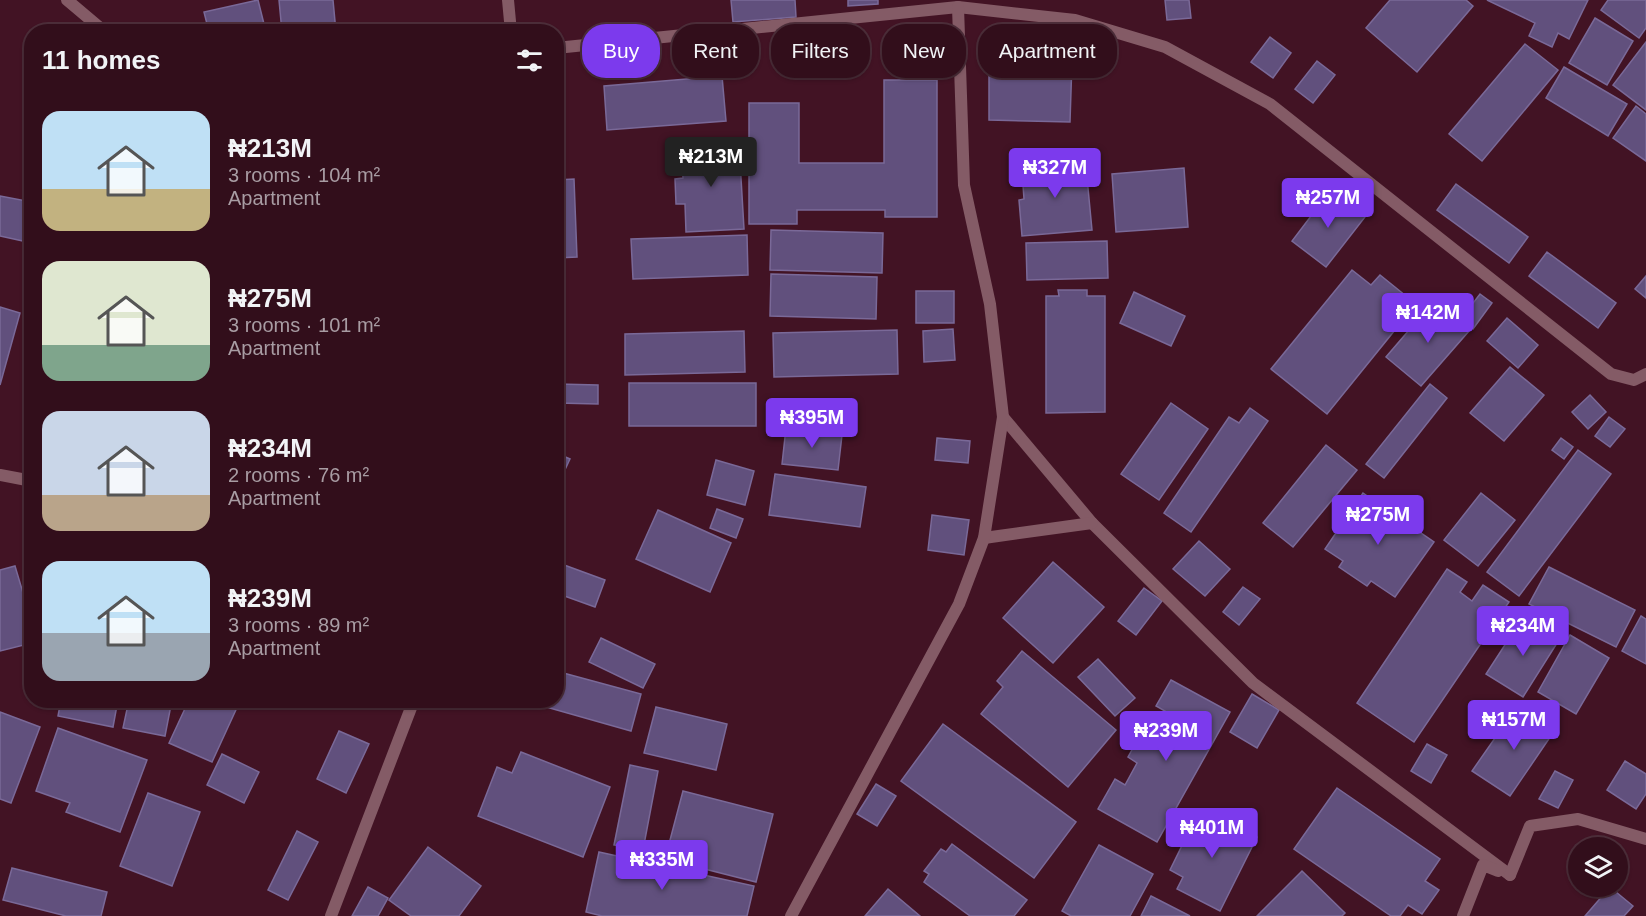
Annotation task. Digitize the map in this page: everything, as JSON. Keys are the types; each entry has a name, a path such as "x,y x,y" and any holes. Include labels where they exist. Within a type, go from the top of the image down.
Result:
{"street":[{"path":"68,0 96,24"},
{"path":"508,0 510,24"},
{"path":"564,47 958,7 1075,20 1165,47 1269,104 1611,374 1635,380 1646,374"},
{"path":"791,916 959,604 984,538 1003,417 990,304 964,185 958,7"},
{"path":"1003,417 1092,523 1253,683 1510,875"},
{"path":"0,475 24,480"},
{"path":"984,538 1092,523"},
{"path":"331,916 411,708"},
{"path":"1510,875 1530,826 1578,819 1646,839"},
{"path":"1463,916 1483,865 1510,875"}],"building":[{"path":"258,0 264,24 207,24 204,12"},
{"path":"279,0 333,0 335,24 281,24"},
{"path":"731,0 795,0 796,17 733,22"},
{"path":"848,0 878,0 878,4 848,6"},
{"path":"1165,0 1189,0 1191,18 1167,20"},
{"path":"1390,0 1466,0 1473,6 1417,72 1366,28"},
{"path":"1487,0 1588,0 1569,39 1558,33 1552,47 1529,36 1535,23"},
{"path":"1608,0 1646,0 1646,28 1639,38 1601,10"},
{"path":"1595,18 1633,41 1607,85 1569,63"},
{"path":"1270,37 1291,53 1273,78 1251,62"},
{"path":"1646,42 1646,110 1613,85"},
{"path":"1525,44 1558,70 1482,161 1449,134"},
{"path":"1317,61 1335,75 1313,103 1295,89"},
{"path":"1564,67 1627,104 1608,136 1546,98"},
{"path":"722,78 726,121 607,130 604,86"},
{"path":"989,78 1071,78 1070,122 989,120"},
{"path":"884,80 937,80 937,217 885,217 885,210 797,210 797,224 749,224 749,103 799,103 799,163 884,163"},
{"path":"1636,106 1646,114 1646,161 1613,138"},
{"path":"739,144 744,229 686,232 685,204 676,204 675,179 683,178 681,147"},
{"path":"1069,157 1070,168 1086,167 1092,230 1022,236 1019,200 1024,199 1022,172 1033,171 1032,160"},
{"path":"1184,168 1188,227 1116,232 1112,174"},
{"path":"574,179 577,257 564,258 564,180"},
{"path":"1456,184 1528,237 1509,263 1437,210"},
{"path":"1330,191 1365,217 1326,267 1292,241"},
{"path":"0,196 24,200 24,241 0,236"},
{"path":"771,230 883,233 882,273 770,270"},
{"path":"747,235 748,275 633,279 631,239"},
{"path":"1107,241 1108,278 1027,280 1026,243"},
{"path":"1547,252 1616,303 1598,328 1529,276"},
{"path":"1352,270 1371,285 1380,275 1416,304 1327,414 1271,369"},
{"path":"771,274 877,277 876,319 770,316"},
{"path":"1646,276 1646,298 1635,289"},
{"path":"1058,290 1087,290 1087,296 1105,296 1105,412 1046,413 1046,296 1059,296"},
{"path":"916,291 954,291 954,323 916,323"},
{"path":"1134,292 1185,316 1171,346 1120,323"},
{"path":"1480,294 1492,303 1473,329 1460,320"},
{"path":"1434,301 1469,331 1421,386 1386,357"},
{"path":"0,307 20,313 0,385"},
{"path":"1507,318 1538,345 1518,368 1487,341"},
{"path":"953,329 955,360 924,362 923,331"},
{"path":"897,330 898,374 774,377 773,333"},
{"path":"744,331 745,372 625,375 625,334"},
{"path":"1510,367 1544,395 1504,441 1470,413"},
{"path":"629,383 756,383 756,426 629,426"},
{"path":"564,384 598,385 598,404 564,403"},
{"path":"1430,384 1447,398 1384,478 1366,464"},
{"path":"1590,395 1606,412 1588,429 1572,412"},
{"path":"1171,403 1208,429 1159,500 1121,474"},
{"path":"1250,408 1268,421 1191,532 1164,513 1229,417 1239,423"},
{"path":"1609,417 1625,429 1610,447 1595,436"},
{"path":"786,428 842,435 838,470 782,464"},
{"path":"937,438 970,441 968,463 935,460"},
{"path":"1561,438 1573,447 1564,459 1552,450"},
{"path":"1326,445 1357,470 1293,547 1263,523"},
{"path":"1578,450 1611,474 1519,596 1487,572"},
{"path":"564,456 570,459 564,472"},
{"path":"716,460 754,471 745,505 707,495"},
{"path":"775,474 866,487 860,527 769,515"},
{"path":"1363,493 1434,542 1395,597 1371,581 1367,586 1339,567 1343,561 1325,549"},
{"path":"1481,493 1515,520 1478,566 1444,540"},
{"path":"717,509 743,519 736,538 710,528"},
{"path":"658,510 731,543 710,592 636,559"},
{"path":"932,515 969,520 964,555 928,550"},
{"path":"1199,541 1230,569 1205,596 1173,569"},
{"path":"1053,562 1104,607 1053,663 1003,618"},
{"path":"564,565 605,580 595,607 564,596"},
{"path":"15,566 24,596 24,645 0,651 0,570"},
{"path":"1549,567 1635,610 1616,647 1529,604"},
{"path":"1447,569 1467,582 1460,592 1472,601 1483,585 1509,602 1414,742 1357,703"},
{"path":"1243,587 1260,599 1239,625 1223,612"},
{"path":"1144,588 1162,601 1136,635 1118,621"},
{"path":"1641,616 1646,619 1646,664 1622,651"},
{"path":"1523,617 1559,640 1523,697 1486,674"},
{"path":"1570,635 1609,658 1576,714 1538,692"},
{"path":"601,638 655,664 643,688 589,662"},
{"path":"1022,651 1116,730 1068,787 981,714 1003,687 997,681"},
{"path":"1098,659 1135,698 1115,716 1078,677"},
{"path":"564,673 641,694 631,731 550,708 564,708"},
{"path":"1171,680 1230,712 1157,842 1098,809 1115,779 1125,785 1137,763 1128,757 1143,730 1152,736 1165,711 1156,706"},
{"path":"1252,694 1279,710 1257,748 1230,732"},
{"path":"1518,705 1555,730 1510,796 1472,771"},
{"path":"656,707 727,724 716,770 644,753"},
{"path":"60,708 117,708 113,727 58,716"},
{"path":"127,708 170,708 165,736 123,728"},
{"path":"185,708 237,708 212,762 169,743"},
{"path":"0,712 40,727 11,803 0,799"},
{"path":"943,724 1076,822 1034,878 901,781"},
{"path":"58,728 147,760 120,832 66,812 70,803 36,791"},
{"path":"339,731 369,744 346,793 317,779"},
{"path":"1427,744 1447,755 1431,783 1411,771"},
{"path":"521,752 610,787 583,857 478,816 497,767 512,773"},
{"path":"222,754 259,772 244,803 207,785"},
{"path":"1625,761 1646,774 1646,794 1636,809 1607,790"},
{"path":"630,765 658,771 643,850 614,845"},
{"path":"1555,771 1573,780 1558,808 1539,799"},
{"path":"876,784 896,796 877,826 857,814"},
{"path":"1337,788 1440,859 1425,881 1439,890 1422,914 1408,905 1400,916 1391,916 1294,849"},
{"path":"683,791 773,814 756,882 665,859"},
{"path":"148,793 200,812 172,886 120,866"},
{"path":"1200,809 1257,837 1220,911 1177,889 1183,877 1170,870"},
{"path":"297,831 318,842 288,900 268,890"},
{"path":"952,844 1027,900 1014,916 970,916 924,882 929,874 924,871 941,849 946,852"},
{"path":"1099,845 1153,874 1130,916 1071,916 1062,911"},
{"path":"428,847 481,886 459,916 411,916 389,900"},
{"path":"599,852 754,886 747,916 602,916 586,912"},
{"path":"12,868 107,892 101,916 66,916 3,900"},
{"path":"1302,871 1345,913 1342,916 1257,916"},
{"path":"368,887 388,898 378,916 352,916"},
{"path":"888,889 920,916 865,916"},
{"path":"1151,896 1190,916 1141,916"},
{"path":"1601,897 1622,897 1633,906 1624,916 1585,916"}]}
